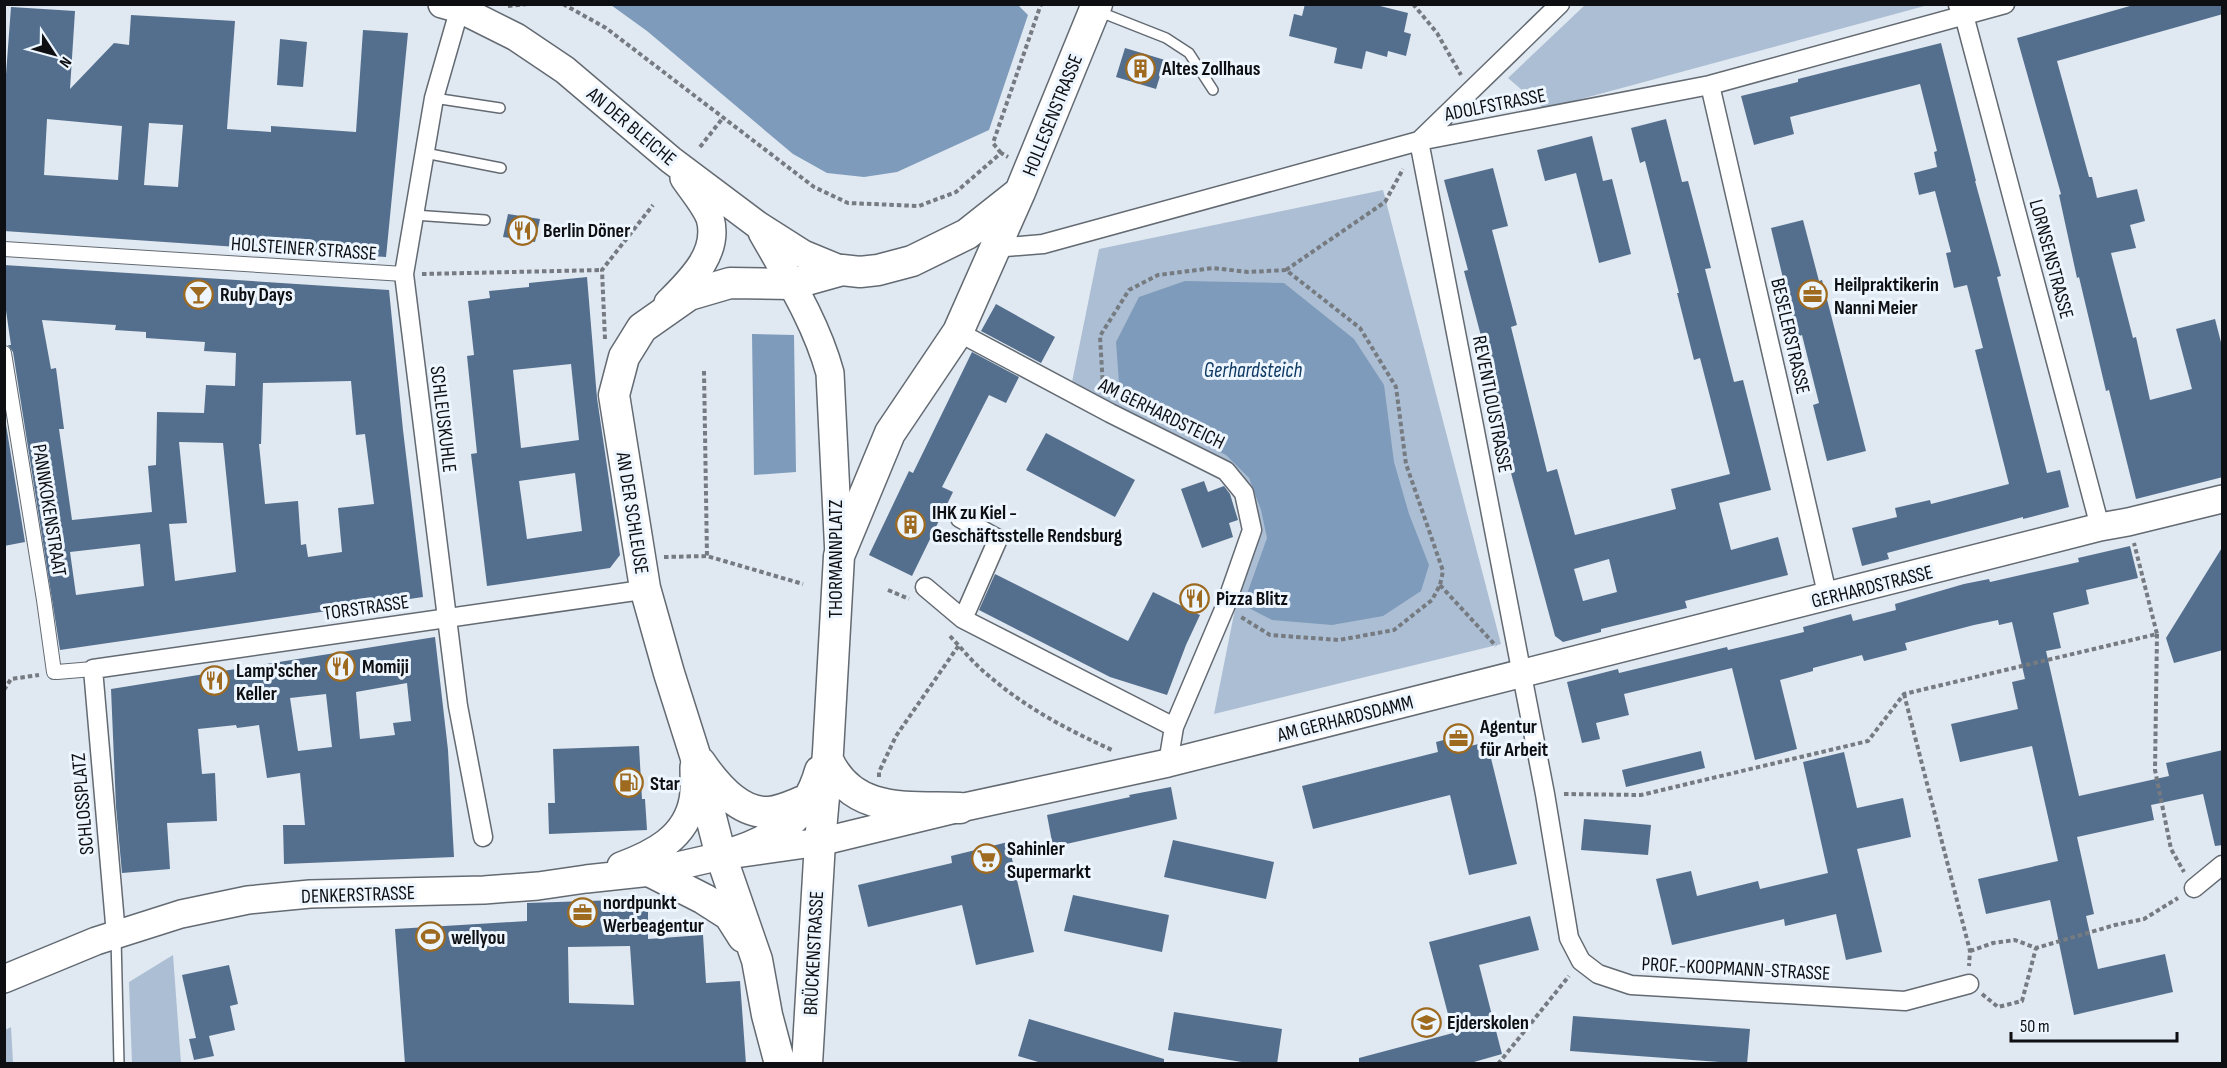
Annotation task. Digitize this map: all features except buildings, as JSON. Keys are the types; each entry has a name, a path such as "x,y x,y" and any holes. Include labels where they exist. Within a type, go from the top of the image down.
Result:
{"main road":[{"name":"AN DER BLEICHE","path":"455,6 516,37 565,70 671,160 759,226 792,284"},
{"name":"HOLLESENSTRASSE","path":"792,284 842,270 860,272 878,270 912,261 967,234 1025,181 1096,7"},
{"path":"642,328 693,278 708,253 712,232 709,217 671,160"},
{"path":"839,556 890,433 958,332 1025,181"},
{"path":"759,226 803,254 842,270"},
{"name":"AN DER SCHLEUSE","path":"721,856 645,588 614,395 624,357 642,328 689,295 730,283 792,284"},
{"name":"THORMANNPLATZ","path":"792,284 824,348 830,373 839,556 828,756 814,843"},
{"name":"GERHARDSTRASSE","path":"1523,675 2100,527 2223,499"},
{"name":"AM GERHARDSDAMM","path":"1168,763 1523,675"},
{"path":"694,755 726,800 756,828 795,843 814,843"},
{"path":"586,879 642,858 660,849 674,836 688,815 693,800 694,755"},
{"path":"721,856 747,849 774,836 794,819 809,799 828,756"},
{"path":"828,756 841,783 864,799 879,804 960,808"},
{"path":"721,856 814,843 960,808 1168,763"},
{"path":"716,784 744,807 768,812 809,799"},
{"name":"BRÜCKENSTRASSE","path":"807,1064 814,843"},
{"path":"721,856 757,960 767,1015 780,1064"},
{"name":"DENKERSTRASSE","path":"4,979 96,941 181,914 248,900 310,894 484,890 538,886 651,872 721,856"},
{"path":"651,872 704,899 729,915 757,960"}],"street":[{"path":"1419,141 1560,4"},
{"name":"ADOLFSTRASSE","path":"994,248 1043,244 1419,141 1710,85 1961,10 2005,4"},
{"name":"SCHLEUSKUHLE","path":"455,6 435,98 404,274 458,706 483,837"},
{"name":"LORNSENSTRASSE","path":"1961,10 2100,527"},
{"name":"BESELERSTRASSE","path":"1710,85 1828,598"},
{"name":"REVENTLOUSTRASSE","path":"1419,141 1523,675"},
{"name":"HOLSTEINER STRASSE","path":"4,249 404,274"},
{"name":"AM GERHARDSTEICH","path":"958,332 1059,387 1226,471 1244,493 1252,530 1225,607 1174,727 1168,763"},
{"name":"PANNKOKENSTRAAT","path":"4,354 55,672"},
{"path":"960,518 998,539 963,619"},
{"path":"926,587 963,619 1174,727"},
{"name":"TORSTRASSE","path":"93,669 645,588"},
{"path":"55,672 93,669"},
{"name":"SCHLOSSPLATZ","path":"93,669 116,935"},
{"path":"1523,675 1569,938 1581,961"},
{"path":"2194,888 2223,865"},
{"name":"PROF.-KOOPMANN-STRASSE","path":"1581,961 1598,974 1632,986 1905,1001 1969,984"}],"lane":[{"path":"1096,7 1166,38 1189,53 1213,90"},
{"path":"435,98 500,108"},
{"path":"425,153 501,168"},
{"path":"414,215 485,220"},
{"path":"116,935 119,1064"}],"path":[{"path":"563,4 606,28 814,187 848,203 919,206 956,192 1001,153"},
{"path":"1025,181 993,143 1041,4"},
{"path":"1413,4 1437,33 1469,92"},
{"path":"700,147 722,118"},
{"path":"1110,413 1102,382 1100,336 1129,290 1158,275 1202,269 1248,272 1286,270 1385,202 1419,141"},
{"path":"605,340 602,270 653,204"},
{"name":"HOLSTEINER STRASSE","path":"404,274 602,270"},
{"path":"1225,607 1270,635 1339,640 1394,630 1432,600 1440,585 1443,571 1406,464 1396,387 1360,328 1286,270"},
{"path":"704,371 707,556"},
{"path":"1970,951 1993,943 2015,940 2036,948 2144,919 2194,888 2171,849 2155,770 2157,634 2128,522"},
{"path":"640,557 707,556 803,584"},
{"path":"1440,585 1523,675"},
{"path":"888,590 912,600"},
{"path":"945,631 988,676 1035,711 1078,735 1118,753"},
{"path":"1545,794 1641,795 1868,741 1904,694 2157,634"},
{"path":"879,804 879,772 896,736 958,645"},
{"path":"4,690 11,679 55,672"},
{"path":"1904,694 1970,951 1969,984 1998,1007 2022,1001 2036,948"},
{"path":"1498,1064 1581,961"}],"shaded area":[{"path":"1932,4 1544,109 1508,78 1585,5"},
{"path":"1383,190 1501,644 1214,714 1236,604 1260,532 1250,492 1154,428 1072,382 1099,249"},
{"path":"173,955 181,1063 132,1063 129,982"},
{"path":"11,1027 13,1063 5,1063 5,1030"}],"water":[{"path":"611,5 1018,5 1028,15 989,130 897,172 864,177 827,173 793,154 647,31"},
{"name":"Gerhardsteich","path":"1185,281 1284,283 1354,339 1384,385 1394,462 1409,514 1429,565 1421,591 1383,616 1332,625 1272,620 1243,605 1267,538 1261,510 1249,478 1226,455 1152,418 1119,383 1116,342 1139,297"},
{"path":"752,334 794,335 796,472 754,475"}],"place":[{"name":"Altes Zollhaus","path":"1141,68"},
{"name":"Berlin Döner","path":"522,230"},
{"name":"Ruby Days","path":"199,294"},
{"name":"Heilpraktikerin Nanni Meier","path":"1813,295"},
{"name":"IHK zu Kiel - Geschäftsstelle Rendsburg","path":"911,524"},
{"name":"Pizza Blitz","path":"1195,598"},
{"name":"Momiji","path":"341,666"},
{"name":"Lamp'scher Keller","path":"215,681"},
{"name":"Agentur für Arbeit","path":"1459,738"},
{"name":"Star","path":"629,783"},
{"name":"Sahinler Supermarkt","path":"986,859"},
{"name":"nordpunkt Werbeagentur","path":"582,913"},
{"name":"wellyou","path":"430,937"},
{"name":"Ejderskolen","path":"1426,1022"}]}
